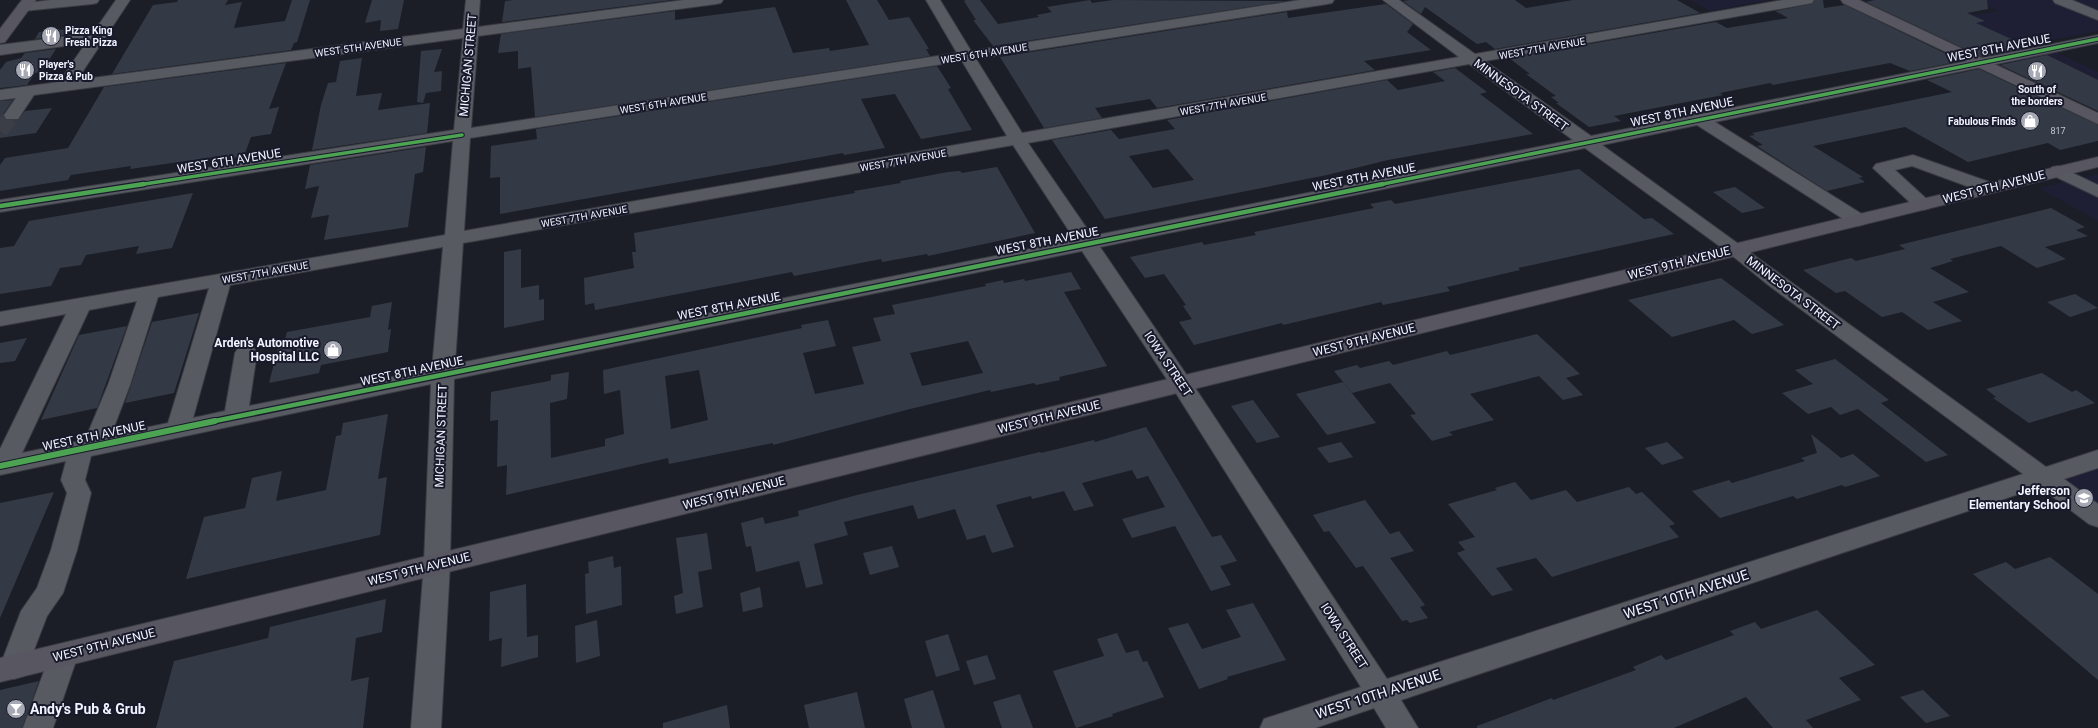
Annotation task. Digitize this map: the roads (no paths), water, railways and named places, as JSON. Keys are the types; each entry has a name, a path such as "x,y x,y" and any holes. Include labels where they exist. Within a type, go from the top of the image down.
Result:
{"main road":[{"path":"1848,0 2098,119"},
{"path":"0,39 26,4"},
{"name":"WEST 9TH AVENUE","path":"7,669 2098,162"}],"street":[{"path":"26,4 92,0"},
{"path":"64,87 99,37 122,0"},
{"name":"MICHIGAN STREET","path":"426,728 437,564 443,374 473,0"},
{"name":"WEST 5TH AVENUE","path":"0,95 716,0"},
{"name":"IOWA STREET","path":"933,0 965,56 1018,140 1182,384 1403,728"},
{"name":"WEST 6TH AVENUE","path":"0,206 965,56 1276,4 1327,0"},
{"name":"MINNESOTA STREET","path":"1390,0 1736,249 1774,280 2098,517"},
{"name":"WEST 7TH AVENUE","path":"0,319 1807,0"},
{"path":"2060,0 2098,16"},
{"path":"1721,3 1738,12"},
{"path":"0,50 99,37"},
{"name":"WEST 8TH AVENUE","path":"2,466 443,374 2098,38"},
{"path":"9,112 29,92"},
{"path":"1699,119 1858,220"},
{"path":"1923,204 1882,168 1914,160 1989,188"},
{"path":"2058,171 2098,192"},
{"path":"178,429 222,279"},
{"path":"7,669 35,611 49,593 64,550 79,493 73,480 87,448 119,385 150,292"},
{"path":"2,466 81,305"},
{"path":"236,417 246,353"},
{"name":"WEST 10TH AVENUE","path":"1275,728 2098,459"},
{"path":"38,728 64,655"}],"tunnel":[{"path":"0,131 12,115"}],"place":[{"name":"Pizza King Fresh Pizza","path":"51,36"},
{"name":"Player's Pizza & Pub","path":"25,70"},
{"name":"South of the borders","path":"2037,71"},
{"name":"Fabulous Finds","path":"2030,121"},
{"name":"Arden's Automotive Hospital LLC","path":"333,350"},
{"name":"Jefferson Elementary School","path":"2084,498"},
{"name":"Andy's Pub & Grub","path":"16,709"}]}
